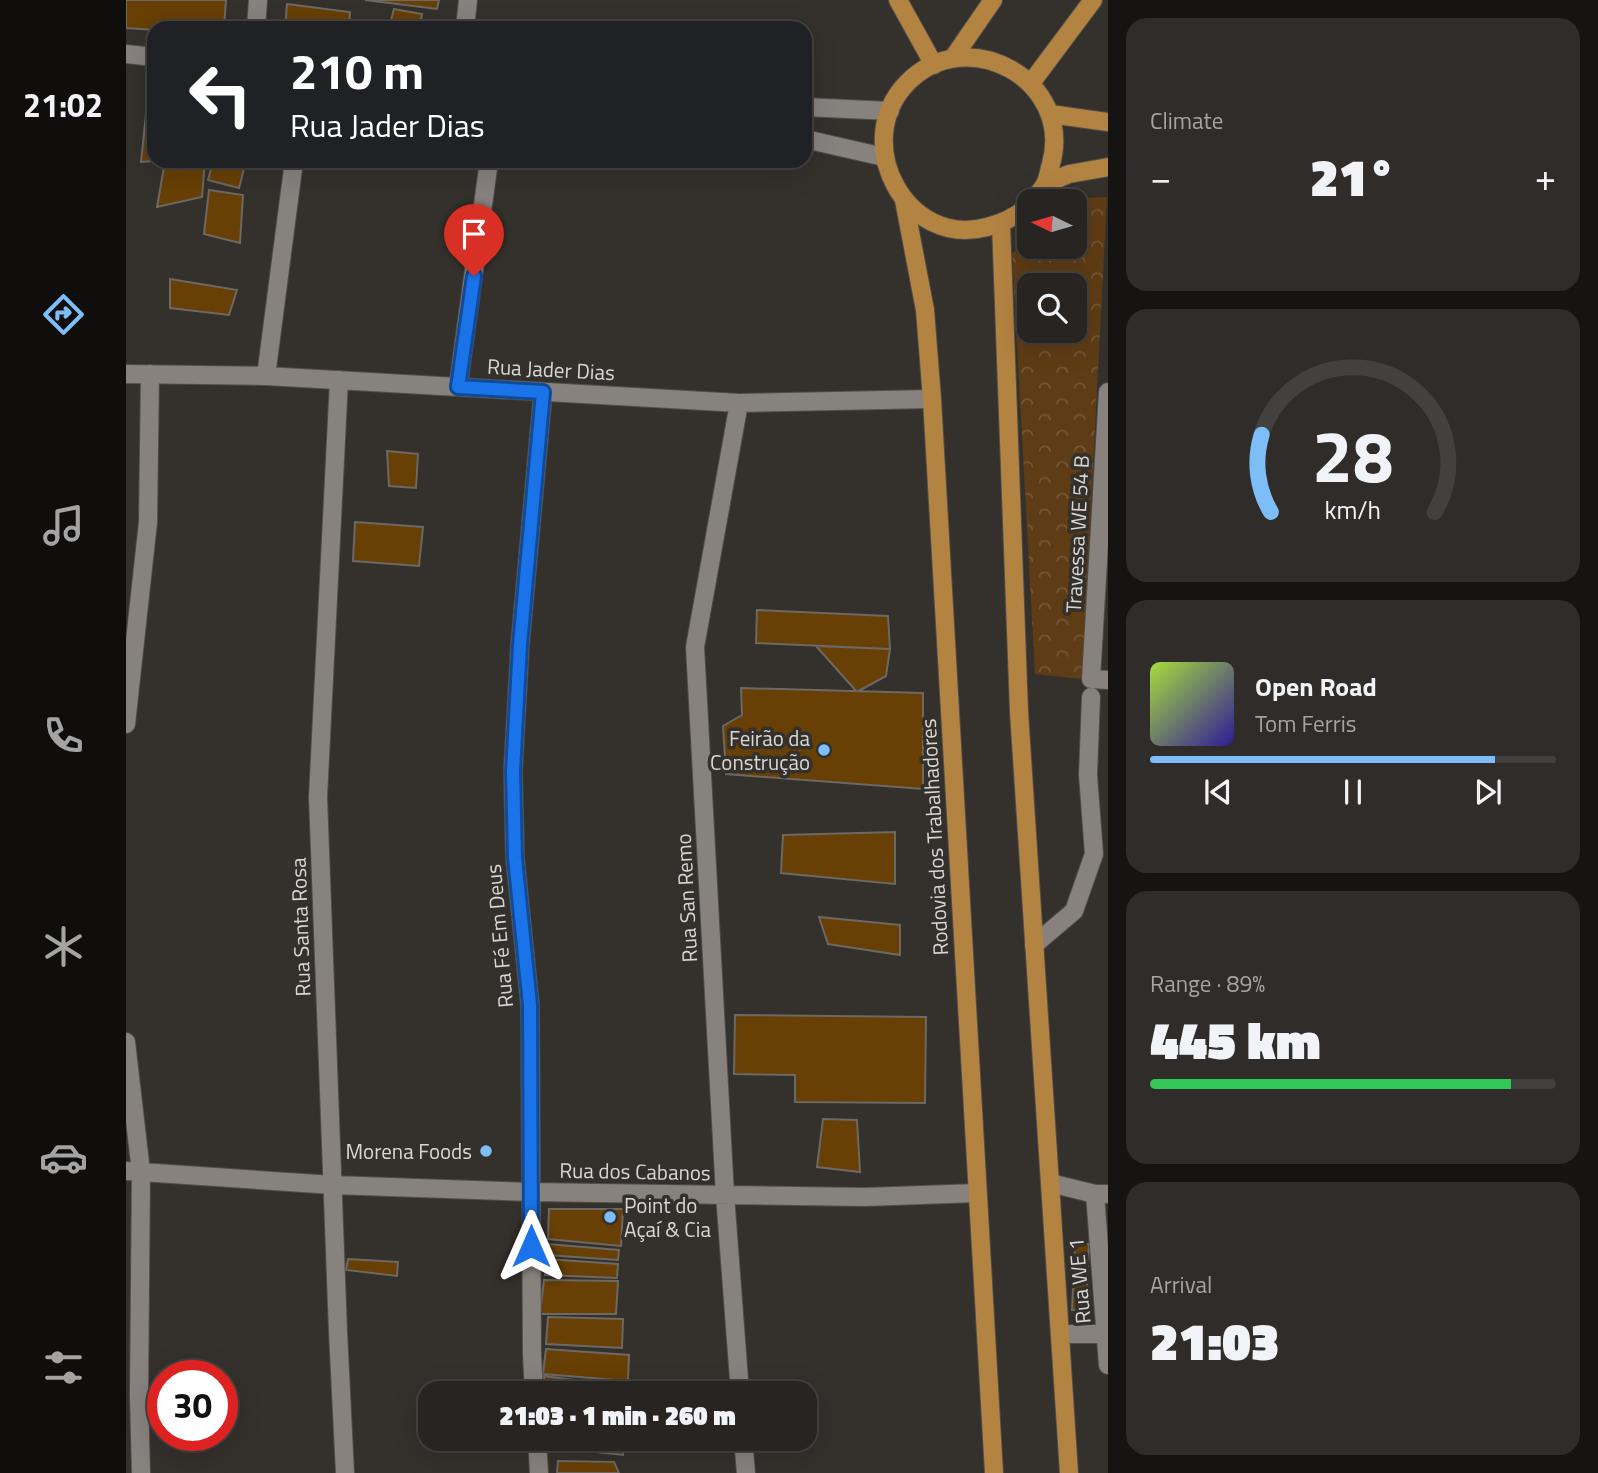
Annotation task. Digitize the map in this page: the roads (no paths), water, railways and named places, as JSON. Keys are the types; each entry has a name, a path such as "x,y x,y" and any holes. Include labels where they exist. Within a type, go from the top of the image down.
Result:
{"main road":[{"path":"898,0 934,65"},
{"path":"953,58 993,0"},
{"path":"1031,83 1093,0"},
{"path":"1017,212 1001,224 981,229 960,229 939,225 904,200 891,180 884,157 884,134 890,111 907,83 934,65 953,58 975,57 1014,69 1031,83 1050,114 1055,149 1041,189"},
{"path":"1050,114 1108,122"},
{"path":"1045,184 1069,174 1108,167"},
{"name":"Rodovia dos Trabalhadores","path":"904,200 925,310 932,399 994,1473"},
{"path":"1001,224 1019,712 1069,1473"}],"street":[{"path":"256,21 258,0"},
{"path":"466,21 468,0"},
{"path":"126,54 147,56"},
{"path":"812,107 890,111"},
{"path":"812,141 884,157"},
{"path":"266,376 293,168"},
{"path":"458,387 488,168"},
{"name":"Rua Jader Dias","path":"126,374 266,376 739,403 932,399"},
{"path":"126,724 148,522 150,374"},
{"name":"Rua Santa Rosa","path":"339,380 318,797 345,1473"},
{"name":"Rua Fé Em Deus","path":"534,1381 530,1005 515,858 513,758 519,658 543,392"},
{"name":"Travessa WE 54 B","path":"1034,945 1074,911 1094,854 1088,775 1096,686 1108,392"},
{"name":"Rua San Remo","path":"739,403 695,647 725,1195 739,1381"},
{"path":"126,1042 134,1171 141,1473"},
{"name":"Rua dos Cabanos","path":"134,1171 333,1185 531,1192 865,1197 977,1193"},
{"path":"1050,1183 1101,1194"},
{"name":"Rua WE 1","path":"1101,1194 1108,1365"},
{"path":"1060,1334 1107,1334"},
{"path":"538,1451 539,1473"},
{"path":"744,1451 746,1473"}],"place":[{"name":"Feirão da Construção","path":"824,750"},
{"name":"Morena Foods","path":"486,1151"},
{"name":"Point do Açaí & Cia","path":"610,1217"}]}
